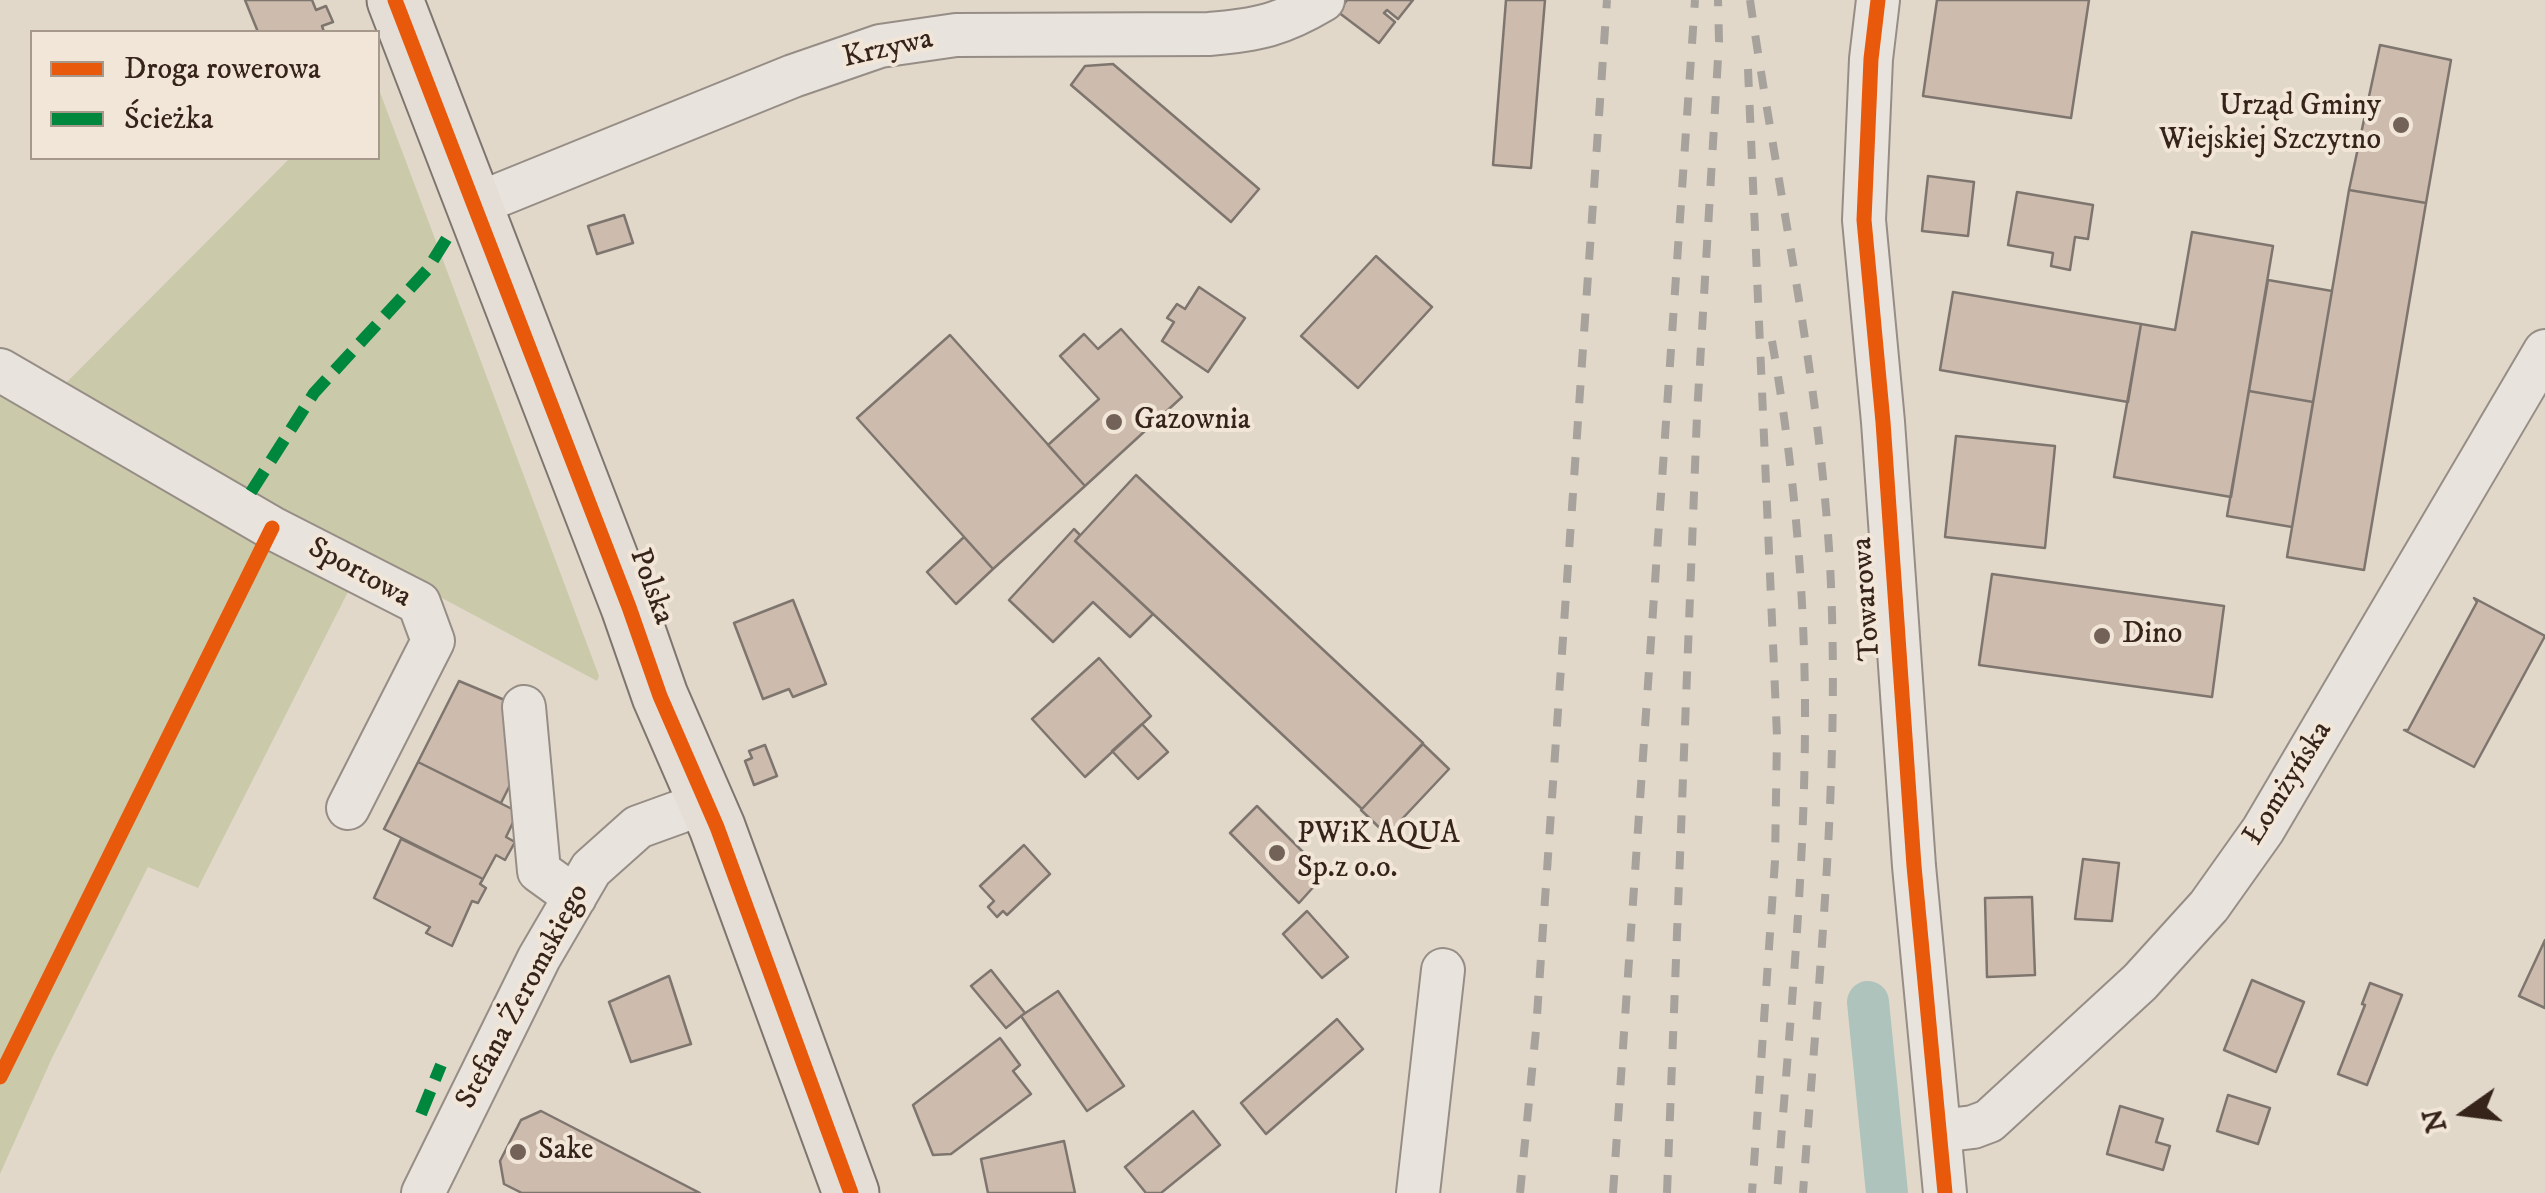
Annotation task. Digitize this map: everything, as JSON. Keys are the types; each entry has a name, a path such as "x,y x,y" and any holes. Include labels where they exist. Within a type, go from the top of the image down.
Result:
{"main road":[{"name":"Polska","path":"396,0 472,206 630,607 660,696 707,802 851,1193"}],"street":[{"name":"Krzywa","path":"472,206 793,76 880,46 956,35 1250,31 1288,21 1324,0"},
{"name":"Towarowa","path":"1878,0 1864,220 1883,422 1914,866 1945,1193"},
{"name":"Łomżyńska","path":"1940,1130 1974,1127 1989,1121 2140,982 2209,906 2264,830 2545,351"},
{"name":"Sportowa","path":"0,370 272,528 419,603 433,641 348,808"},
{"path":"524,707 539,871 575,897"},
{"name":"Stefana Żeromskiego","path":"429,1191 539,958 591,870 638,827 707,802"},
{"path":"1418,1193 1443,970"}],"green space":[{"path":"380,92 599,676 597,681 57,392 288,160 380,160"},
{"path":"0,381 351,586 198,888 148,867 52,1058 0,1174"}],"building":[{"path":"245,0 312,0 316,10 326,6 333,22 322,26 323,30 257,30"},
{"path":"1347,0 1413,0 1398,19 1387,10 1384,13 1395,22 1379,43 1338,12"},
{"path":"1506,0 1545,0 1531,168 1493,165"},
{"path":"1937,0 2089,0 2071,118 1923,96"},
{"name":"Urząd Gminy Wiejskiej Szczytno","path":"2380,45 2451,60 2426,203 2349,190"},
{"path":"1113,64 1259,189 1231,222 1071,85 1085,66"},
{"path":"1928,176 1974,182 1968,236 1922,231"},
{"path":"2349,190 2426,203 2364,570 2287,557"},
{"path":"2017,192 2093,205 2088,239 2075,237 2070,270 2051,266 2053,253 2008,245"},
{"path":"624,215 633,243 597,254 588,226"},
{"path":"2192,232 2273,246 2231,497 2114,477 2141,324 2175,330"},
{"path":"1376,256 1432,307 1358,388 1301,336"},
{"path":"2268,280 2332,291 2313,402 2249,391"},
{"path":"1199,287 1245,318 1208,372 1162,341 1174,322 1167,318 1177,304 1185,309"},
{"path":"1953,292 2141,324 2128,402 1940,370"},
{"name":"Gazownia","path":"1121,329 1182,397 1085,486 1048,445 1099,399 1060,356 1084,334 1098,349"},
{"path":"950,335 1085,486 993,569 857,418"},
{"path":"2249,391 2313,402 2292,527 2227,516"},
{"path":"1956,436 2055,446 2045,548 1945,537"},
{"path":"1136,475 1423,743 1362,809 1075,541"},
{"path":"1074,529 1080,535 1075,541 1153,614 1130,637 1093,602 1053,642 1009,600"},
{"path":"964,537 993,569 956,604 927,572"},
{"name":"Dino","path":"1992,574 2224,606 2212,697 1979,665"},
{"path":"2474,598 2545,636 2474,767 2404,730 2408,730 2477,602"},
{"path":"793,600 826,684 793,697 789,689 763,699 734,623"},
{"path":"1099,658 1151,716 1085,777 1032,719"},
{"path":"459,681 507,701 517,771 501,803 418,762"},
{"path":"1142,724 1168,752 1138,779 1112,751"},
{"path":"1423,744 1449,769 1387,835 1361,810"},
{"path":"765,745 777,776 754,785 745,761 752,758 749,751"},
{"path":"418,762 518,812 506,837 515,842 505,860 496,855 483,879 384,829"},
{"name":"PWiK AQUA Sp.z o.o.","path":"1257,806 1325,874 1299,903 1230,833"},
{"path":"401,839 483,879 480,884 486,888 478,903 472,901 452,946 426,933 430,927 374,898"},
{"path":"1024,845 1050,874 1007,915 1003,911 997,917 988,907 994,901 980,886"},
{"path":"2083,859 2119,863 2112,921 2075,919"},
{"path":"2032,897 2035,975 1987,977 1985,898"},
{"path":"1307,911 1348,957 1322,978 1283,934"},
{"path":"2545,940 2545,1008 2519,996"},
{"path":"991,970 1025,1013 1006,1028 971,986"},
{"path":"669,976 691,1044 631,1062 609,1002"},
{"path":"2252,980 2304,1002 2276,1072 2224,1050"},
{"path":"2370,983 2402,995 2367,1085 2338,1074"},
{"path":"1058,991 1124,1086 1087,1111 1021,1016"},
{"path":"1337,1019 1363,1049 1266,1134 1241,1103"},
{"path":"1000,1038 1020,1065 1013,1071 1031,1094 951,1154 933,1155 913,1105"},
{"path":"2228,1095 2270,1108 2258,1144 2217,1131"},
{"path":"2120,1106 2163,1119 2156,1142 2170,1146 2163,1170 2107,1154"},
{"path":"541,1111 700,1193 522,1193 504,1184 500,1161 521,1120"},
{"path":"1193,1111 1220,1145 1161,1193 1146,1193 1125,1167"},
{"path":"1064,1141 1075,1193 988,1193 981,1159"}],"waterway":[{"path":"1868,1002 1887,1193"}],"railway":[{"path":"1520,1193 1536,1030 1607,0"},
{"path":"1613,1193 1695,0"},
{"path":"1667,1193 1697,415 1719,41 1718,0"},
{"path":"1750,0 1817,422 1830,564 1830,800 1803,1193"},
{"path":"1748,69 1777,736 1775,861 1752,1193"},
{"path":"1772,341 1796,521 1805,702 1800,886 1777,1193"}],"marked path":[{"path":"251,492 314,393 427,270 447,238"},
{"path":"421,1114 441,1065"}],"cycle path":[{"path":"395,0 660,696 717,827 851,1193"},
{"path":"1878,0 1871,59 1864,220 1883,422 1914,866 1945,1193"},
{"path":"0,1077 272,528"}],"place":[{"name":"Urząd Gminy Wiejskiej Szczytno","path":"2401,125"},
{"name":"Gazownia","path":"1114,422"},
{"name":"Dino","path":"2102,636"},
{"name":"PWiK AQUA Sp.z o.o.","path":"1277,853"},
{"name":"Sake","path":"518,1152"}]}
